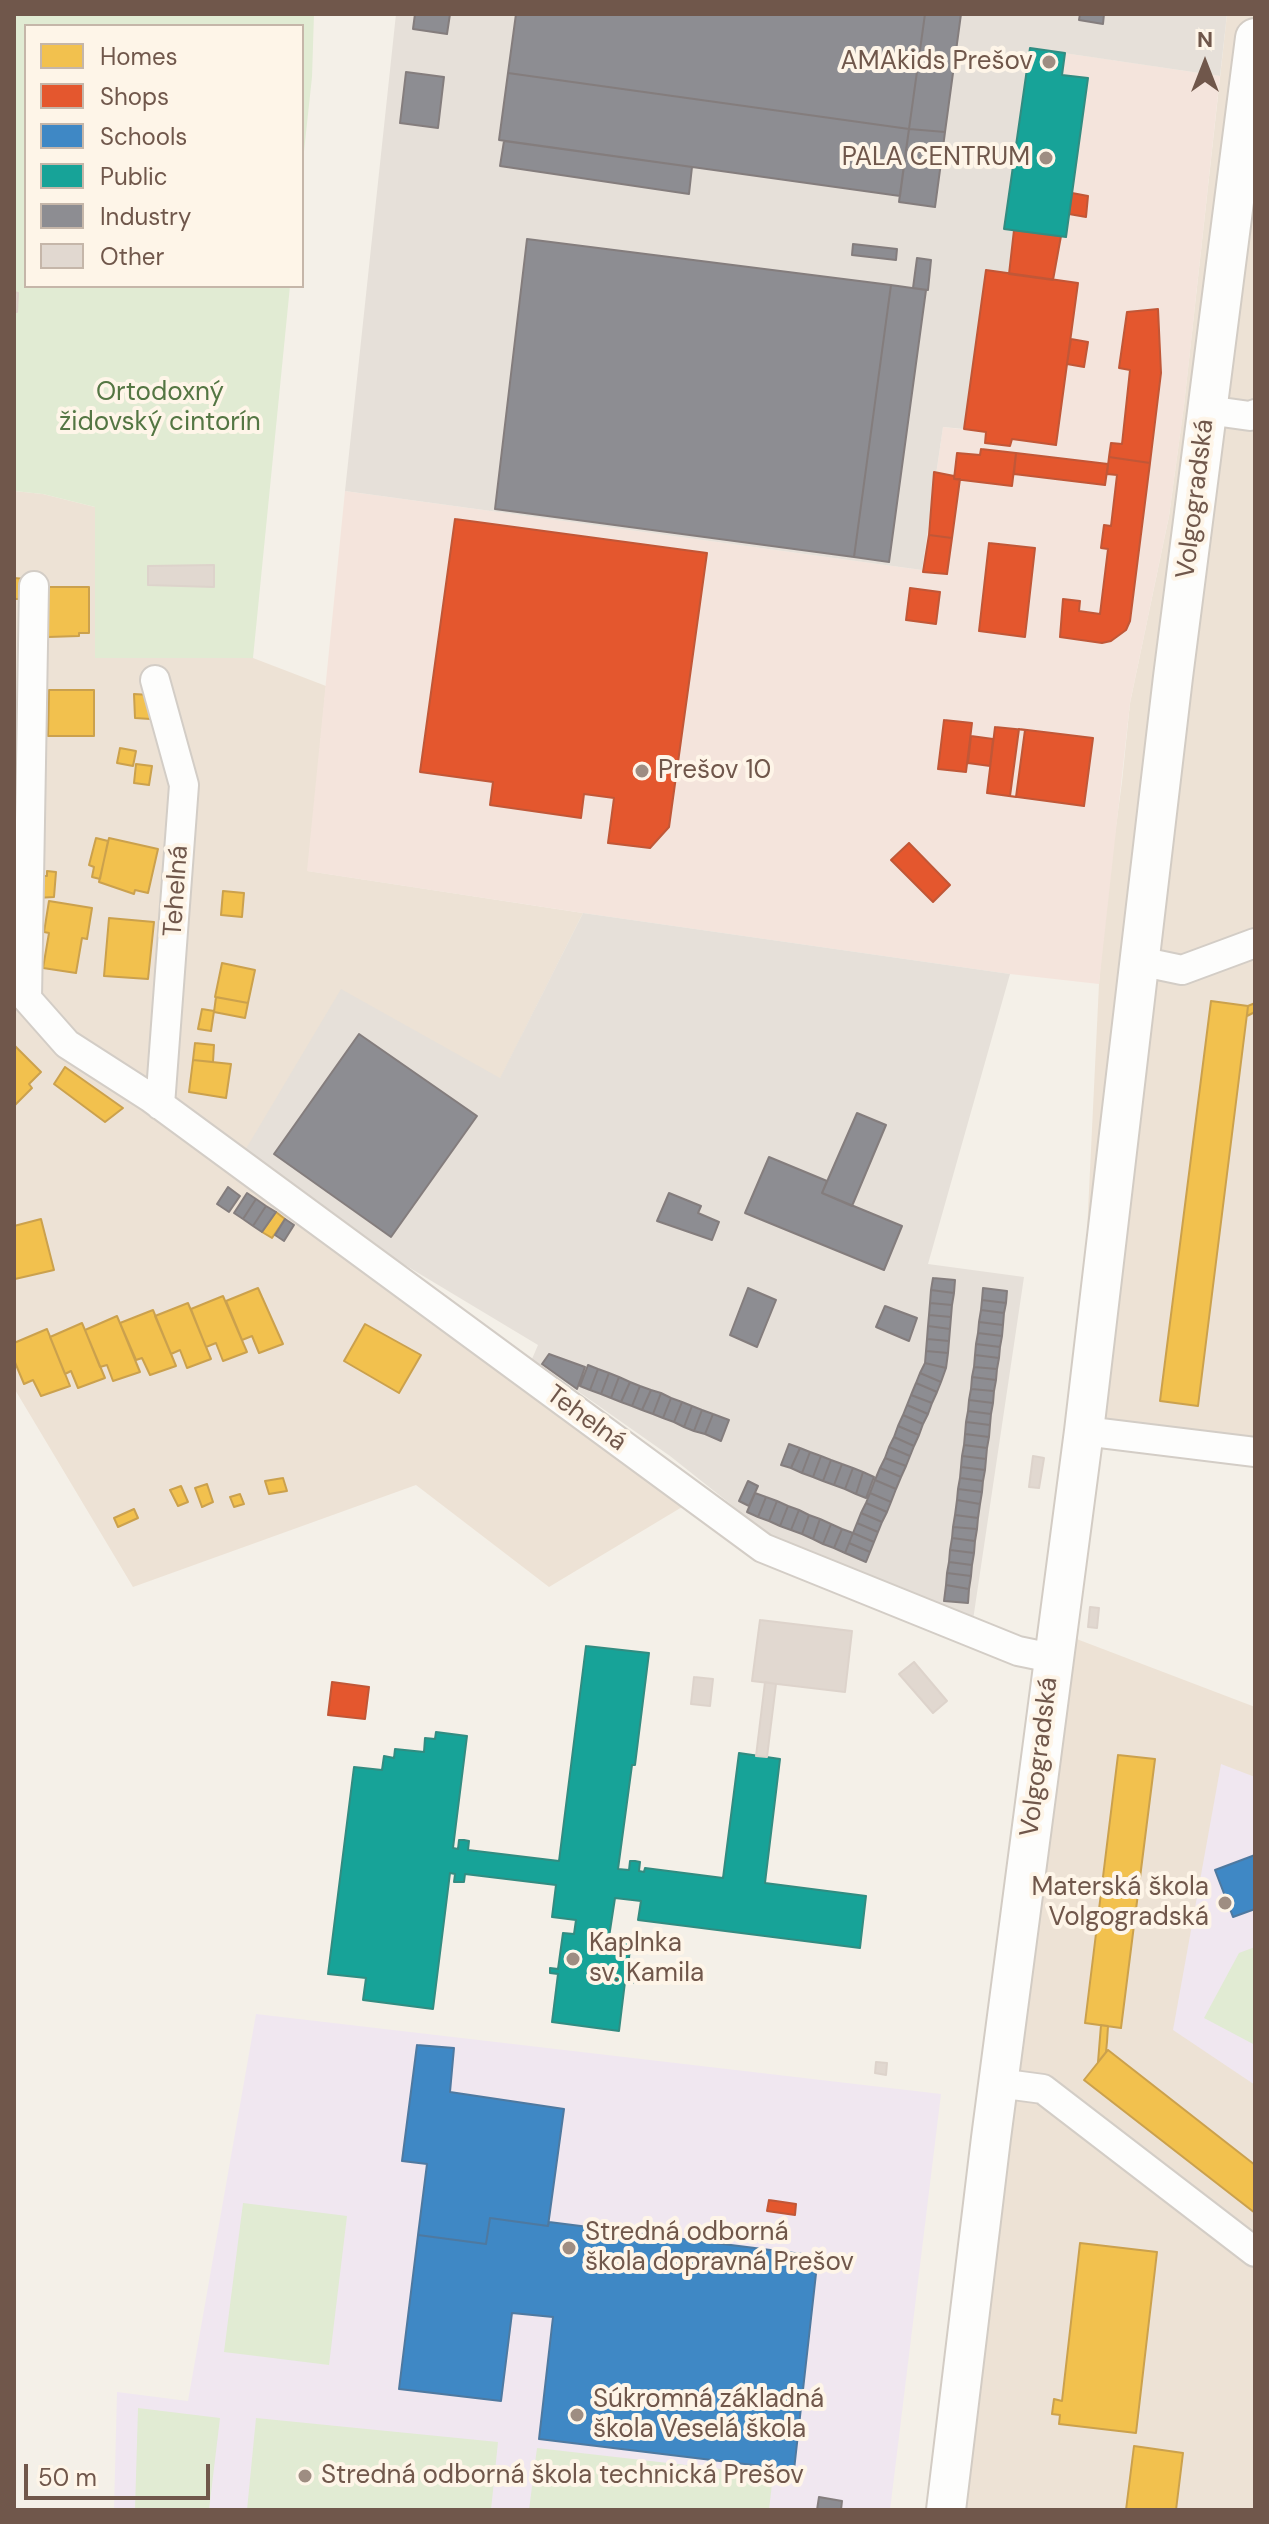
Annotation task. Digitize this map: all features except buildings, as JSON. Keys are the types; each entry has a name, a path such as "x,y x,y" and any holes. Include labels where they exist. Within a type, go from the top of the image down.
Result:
{"street":[{"name":"Volgogradská","path":"946,2510 1052,1658 1084,1431 1139,961 1255,38"},
{"path":"1207,410 1250,416 1255,414"},
{"name":"Tehelná","path":"34,586 21,991 67,1044 160,1105 763,1548 1018,1651 1052,1658"},
{"name":"Tehelná","path":"155,680 184,785 160,1105"},
{"path":"1139,961 1182,970 1255,943"},
{"path":"1084,1431 1255,1452"},
{"path":"998,2083 1043,2089 1255,2252"}],"shaded area":[{"path":"396,14 1227,14 1220,76 1030,48 1005,228 1014,230 1009,274 986,271 964,429 943,427 922,570 345,491"},
{"path":"1227,14 1255,14 1255,1460 1077,1439 1104,915 1130,703 1169,516"},
{"path":"1065,53 1220,76 1184,406 1169,516 1130,703 1099,984 1010,974 307,871 345,491 922,570 943,427 986,432 985,443 1010,446 1012,439 1056,445 1078,284 1053,280 1061,236 1066,237 1088,79 1062,75"},
{"path":"14,491 43,494 95,507 95,657 253,658 326,686 308,871 583,913 500,1079 237,1164 697,1498 549,1587 416,1485 133,1587 14,1388"},
{"path":"583,913 1010,974 928,1264 1024,1277 973,1620 777,1541 670,1456 532,1359 538,1345 237,1164 341,989 500,1078"},
{"path":"1053,1630 1255,1707 1255,2510 941,2510"},
{"name":"Materská škola Volgogradská","path":"1221,1764 1255,1777 1255,2085 1173,2030"},
{"name":"Stredná odborná škola dopravná Prešov","path":"256,2014 941,2094 890,2510 114,2510 117,2392 188,2401"}],"green space":[{"name":"Ortodoxný židovský cintorín","path":"14,14 314,14 312,77 304,151 304,24 24,24 24,288 290,288 253,658 95,658 95,507 43,494 14,491"},
{"path":"1255,1947 1255,2045 1204,2018 1239,1953"},
{"path":"243,2203 347,2216 329,2365 224,2352"},
{"path":"138,2408 220,2418 209,2510 135,2510"},
{"path":"256,2418 498,2442 491,2510 247,2510"},
{"path":"537,2448 773,2475 769,2510 529,2510"}],"place":[{"name":"AMAkids Prešov","path":"1049,62"},
{"name":"PALA CENTRUM","path":"1046,158"},
{"name":"Prešov 10","path":"642,771"},
{"name":"Materská škola Volgogradská","path":"1225,1903"},
{"name":"Kaplnka sv. Kamila","path":"573,1959"},
{"name":"Stredná odborná škola dopravná Prešov","path":"569,2248"},
{"name":"Súkromná základná škola Veselá škola","path":"577,2415"},
{"name":"Stredná odborná škola technická Prešov","path":"305,2476"}]}
